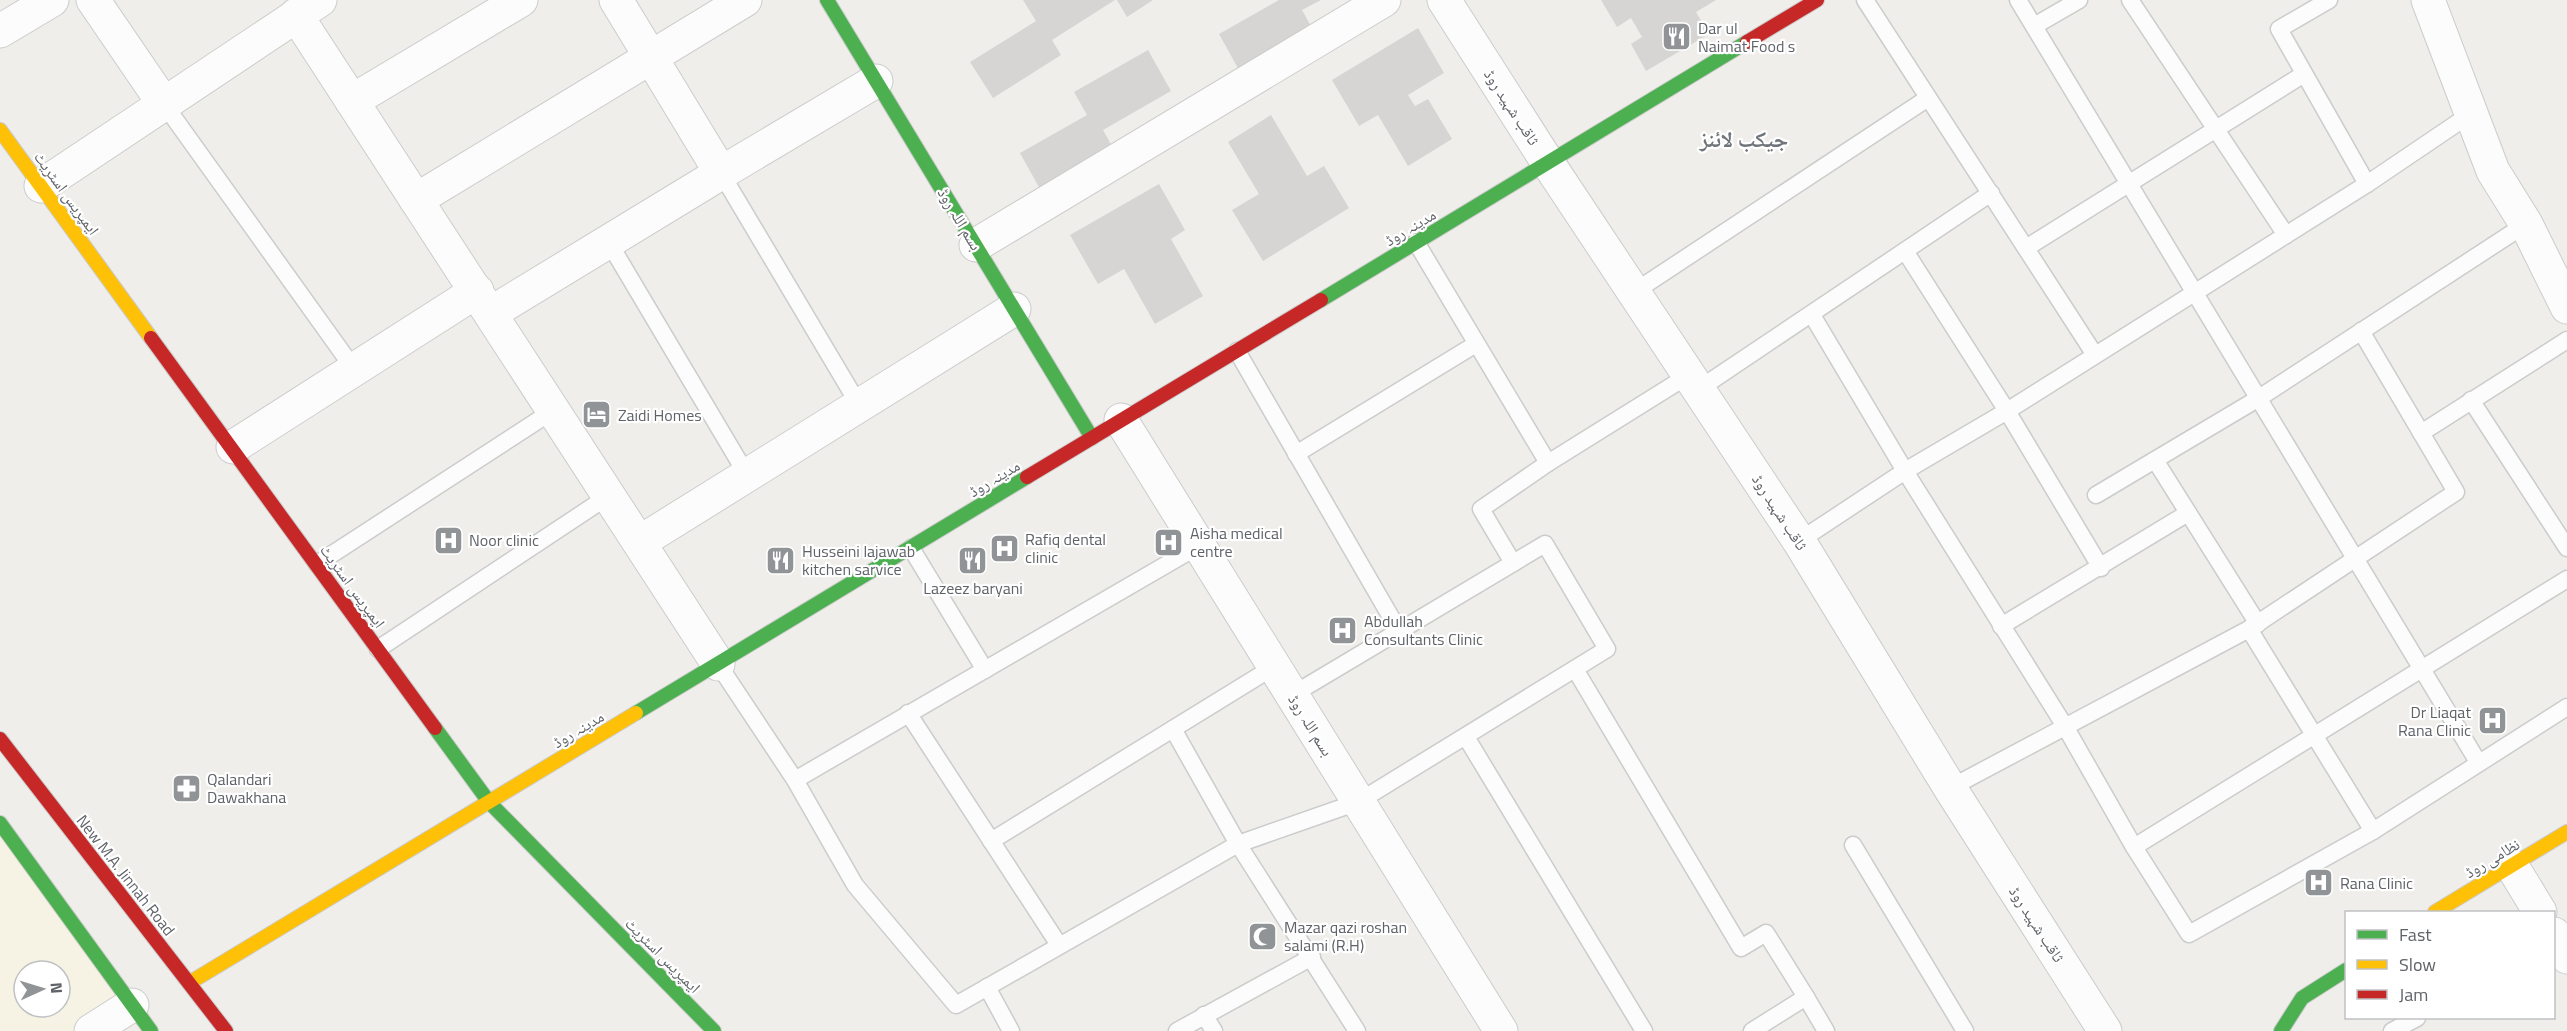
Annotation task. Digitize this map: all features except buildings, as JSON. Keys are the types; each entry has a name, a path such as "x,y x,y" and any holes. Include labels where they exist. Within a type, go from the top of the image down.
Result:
{"street":[{"path":"0,31 52,0"},
{"path":"93,0 164,104"},
{"path":"352,101 521,0"},
{"path":"616,0 721,173"},
{"path":"416,200 745,0"},
{"name":"بسم اللہ روڈ","path":"827,0 1092,438"},
{"path":"976,245 1384,0"},
{"name":"ثاقب شہید روڈ","path":"1444,0 1548,163 1799,541 1950,788 2105,1031"},
{"name":"مدینہ روڈ","path":"189,983 1817,0"},
{"path":"2428,0 2493,171 2526,224 2567,307"},
{"path":"41,186 308,7 352,101 718,664"},
{"path":"233,447 354,369 608,242 876,81"},
{"name":"ایمپریس اسٹریٹ","path":"0,130 233,447 489,802 714,1031"},
{"path":"640,542 1014,309"},
{"name":"بسم اللہ روڈ","path":"1121,420 1501,1031"},
{"name":"New M.A. Jinnah Road","path":"0,739 226,1031"},
{"path":"0,823 151,1031"},
{"name":"نظامی روڈ","path":"2437,911 2567,832"},
{"path":"2512,866 2539,911"},
{"path":"2281,1031 2302,998 2345,971"},
{"path":"92,1031 132,1005"}],"lane":[{"path":"1865,0 2095,355"},
{"path":"2018,0 2130,182 2478,762"},
{"path":"2034,26 2079,0"},
{"path":"2130,0 2286,235"},
{"path":"2329,0 2279,29 2367,184"},
{"path":"2026,248 2304,74"},
{"path":"1634,292 1928,98"},
{"path":"164,104 354,369"},
{"path":"1799,541 1905,471 2007,411 2367,184 2472,113"},
{"path":"721,173 859,405"},
{"path":"1513,562 1481,508 1548,463 1812,315 1991,193"},
{"path":"2096,495 2259,398 2526,224"},
{"path":"608,242 747,475"},
{"path":"1416,242 1548,463"},
{"path":"1905,251 2007,411 2101,568"},
{"path":"1812,315 1905,471 2066,728 2134,847 2189,934 2373,831 2567,707"},
{"path":"1950,788 2254,626 2456,492 2361,331"},
{"path":"2421,433 2567,340"},
{"path":"1296,454 1476,344"},
{"path":"1237,351 1399,631"},
{"path":"2471,400 2567,548"},
{"path":"317,564 554,411"},
{"path":"2155,460 2254,626 2315,736 2373,831"},
{"path":"378,649 610,495"},
{"path":"2001,626 2101,568 2188,513"},
{"path":"718,664 795,780 855,885 956,1005 1238,844 1358,801 1607,649 1545,544 1292,695"},
{"path":"795,780 1200,545"},
{"path":"910,548 985,670"},
{"path":"2134,847 2567,579"},
{"path":"991,841 1275,666"},
{"path":"1575,669 1741,948 1766,933 1827,1031"},
{"path":"908,713 1059,945"},
{"path":"1173,729 1238,844 1358,1031"},
{"path":"1466,736 1644,1031"},
{"path":"1853,845 1965,1031"},
{"path":"1177,1031 1312,957"},
{"path":"987,987 1011,1031"},
{"path":"1752,1031 1806,997"},
{"path":"1204,1015 1214,1031"},
{"path":"2392,1031 2413,1019"}],"shaded area":[{"path":"0,826 132,1005 91,1031 0,1031"}],"traffic: fast":[{"path":"827,0 1092,438"},
{"path":"1321,300 1747,42"},
{"path":"636,713 1027,477"},
{"path":"435,728 489,802 714,1031"},
{"path":"0,823 151,1031"},
{"path":"2281,1031 2302,998 2345,971"}],"traffic: slow":[{"path":"0,130 151,338"},
{"path":"189,983 636,713"},
{"path":"2437,911 2567,832"}],"traffic: jam":[{"path":"1747,42 1817,0"},
{"path":"1027,477 1321,300"},
{"path":"151,338 435,728"},
{"path":"0,739 226,1031"}],"place":[{"name":"Dar ul Naimat Food s","path":"1677,37"},
{"name":"Zaidi Homes","path":"597,415"},
{"name":"Noor clinic","path":"448,540"},
{"name":"Aisha medical centre","path":"1169,542"},
{"name":"Rafiq dental clinic","path":"1004,548"},
{"name":"Husseini lajawab kitchen sarvice","path":"781,560"},
{"name":"Lazeez baryani","path":"973,560"},
{"name":"Abdullah Consultants Clinic","path":"1343,630"},
{"name":"Dr Liaqat Rana Clinic","path":"2492,721"},
{"name":"Qalandari Dawakhana","path":"186,788"},
{"name":"Rana Clinic","path":"2319,883"},
{"name":"Mazar qazi roshan salami (R.H)","path":"1263,936"}],"district":[{"name":"جیکب لائنز","path":"1744,139"}]}
